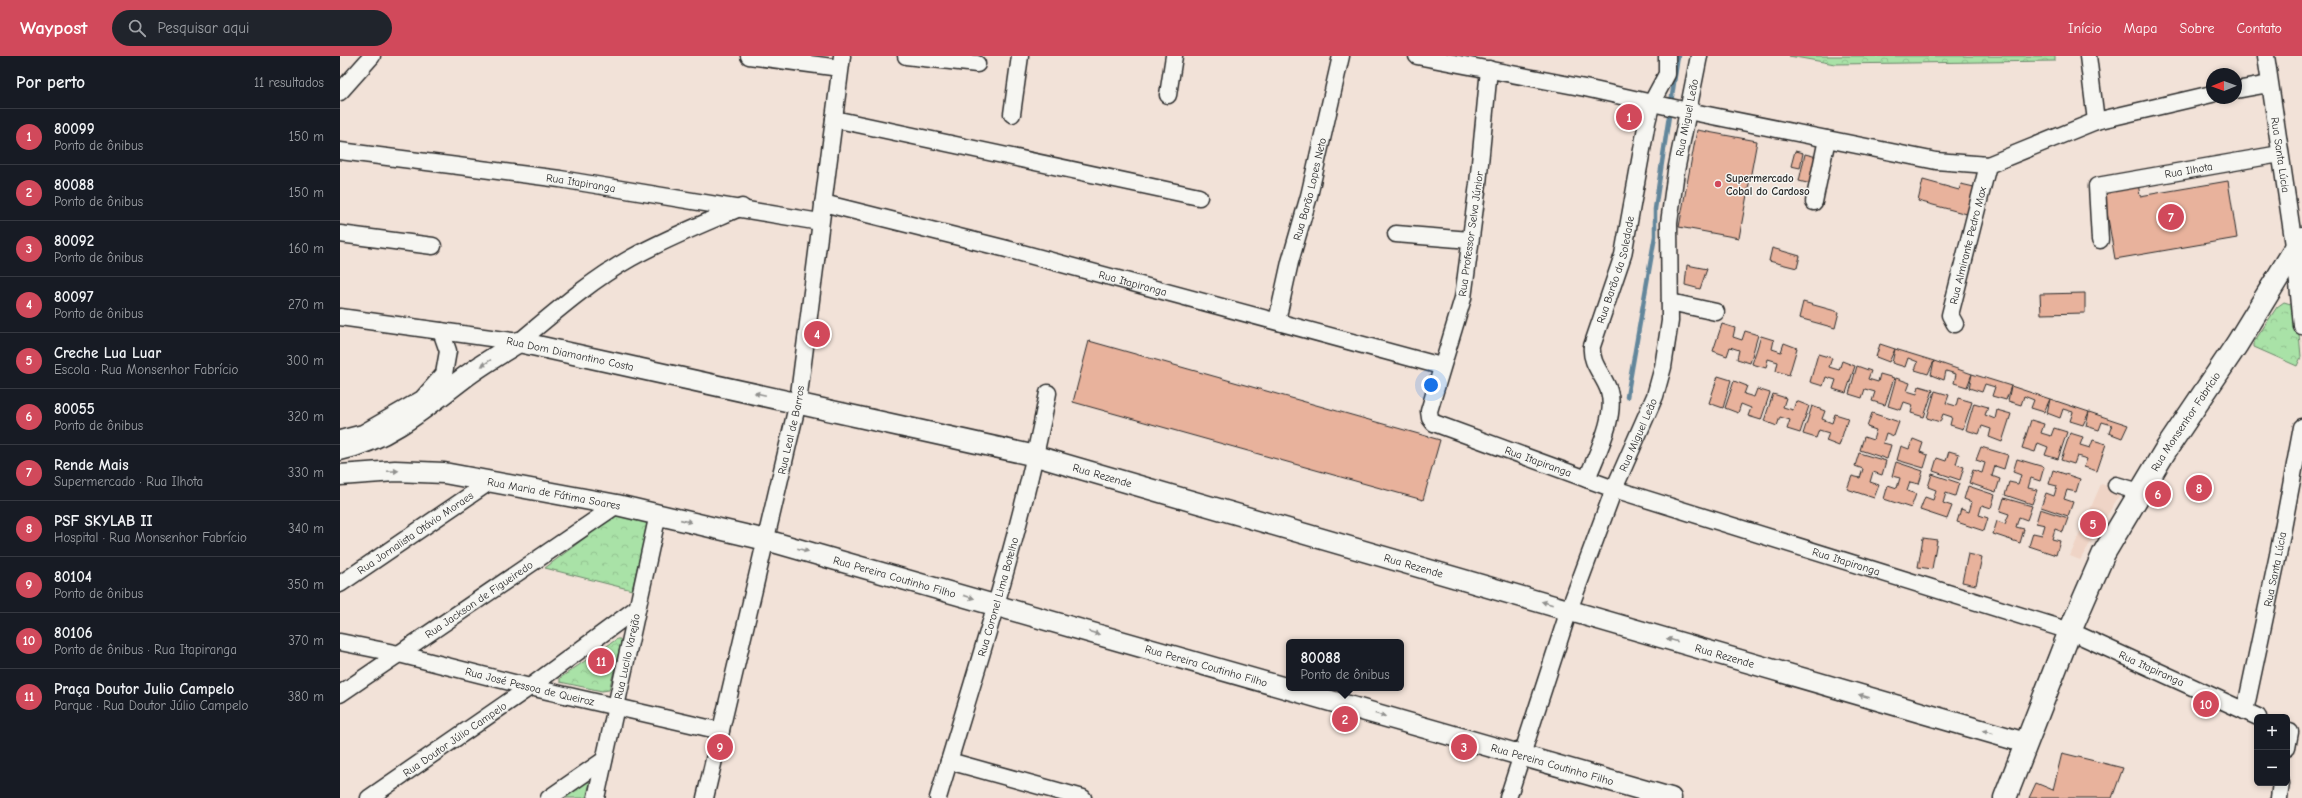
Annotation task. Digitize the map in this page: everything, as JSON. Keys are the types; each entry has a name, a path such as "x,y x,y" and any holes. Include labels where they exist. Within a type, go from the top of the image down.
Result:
{"main road":[{"name":"Rua Monsenhor Fabrício","path":"2004,798 2070,631 2104,553 2140,492 2298,245"}],"street":[{"path":"340,92 372,56"},
{"path":"749,56 841,62"},
{"path":"906,56 977,64"},
{"path":"1012,114 1020,56"},
{"path":"1168,95 1174,56"},
{"name":"Rua Barão Lopes Neto","path":"1277,322 1290,262 1309,196 1341,56"},
{"path":"1417,56 1489,69 1936,161 1988,165 2096,121 2206,95"},
{"name":"Rua Barão da Soledade","path":"1587,479 1609,419 1610,408 1609,392 1592,359 1592,346 1623,255 1655,103 1667,74 1667,56"},
{"name":"Rua Miguel Leão","path":"1508,798 1569,610 1614,489 1655,396 1663,367 1670,321 1669,223 1685,110 1699,56"},
{"path":"2088,56 2096,121"},
{"name":"Rua Santa Lúcia","path":"2266,56 2280,154 2298,245 2302,326"},
{"name":"Rua Leal de Barros","path":"705,798 798,402 841,62"},
{"name":"Rua Professor Selva Júnior","path":"1430,418 1429,411 1441,366 1463,298 1489,69"},
{"path":"2242,89 2269,84"},
{"path":"834,120 1199,197"},
{"path":"1814,202 1827,139"},
{"name":"Rua Itapiranga","path":"340,153 560,179 742,207 820,222"},
{"name":"Rua Ilhota","path":"2100,240 2097,186 2280,154"},
{"name":"Rua Almirante Pedro Max","path":"1955,324 1950,315 1988,165"},
{"name":"Rua Itapiranga","path":"823,203 1003,248 1441,366"},
{"path":"340,450 366,437 403,423 466,376 519,342 564,305 631,258 684,232 742,207"},
{"path":"340,234 433,246"},
{"path":"1396,234 1470,240"},
{"path":"1670,302 1716,312"},
{"name":"Rua Dom Diamantino Costa","path":"340,317 519,342 798,402"},
{"path":"340,439 366,437 422,399 444,374 448,351 441,331"},
{"name":"Rua Coronel Lima Botelho","path":"938,798 996,604 1036,456 1048,393"},
{"name":"Rua Rezende","path":"798,402 1036,456 2026,743"},
{"name":"Rua Itapiranga","path":"1430,418 1434,423 1614,489 2070,631 2251,714"},
{"name":"Rua Santa Lúcia","path":"2251,714 2278,555 2302,427"},
{"path":"366,437 360,460 362,467 367,473"},
{"name":"Rua Maria de Fátima Soares","path":"340,475 395,471 444,473 617,505 766,540"},
{"name":"Rua Jornalista Otávio Moraes","path":"340,584 491,481"},
{"path":"2116,485 2140,492"},
{"name":"Rua Jackson de Figueiredo","path":"340,694 617,505"},
{"name":"Rua Lucilo Varejão","path":"596,798 658,514"},
{"name":"Rua Pereira Coutinho Filho","path":"766,540 1286,687"},
{"name":"Rua Doutor Júlio Campelo","path":"369,798 530,687 637,608"},
{"name":"Rua José Pessoa de Queiroz","path":"340,642 399,654 530,687 721,731"},
{"name":"Rua Pereira Coutinho Filho","path":"1298,691 1671,798"},
{"path":"549,798 604,760"},
{"path":"949,761 1083,798"},
{"path":"2279,798 2281,786"}],"shaded area":[{"path":"2101,484 2122,491 2080,560 2070,556"}],"green space":[{"path":"1789,56 2055,56 2055,61 1835,64"},
{"path":"2284,302 2294,305 2297,310 2301,357 2297,366 2254,347 2254,342 2277,307"},
{"path":"615,515 648,522 632,590 545,568"},
{"path":"617,639 620,639 621,643 609,690 602,691 560,682 560,678"},
{"path":"587,781 590,783 586,798 561,798"}],"building":[{"name":"Supermercado Cobal do Cardoso","path":"1697,130 1757,141 1739,238 1679,227"},
{"path":"1795,151 1803,153 1800,168 1791,166"},
{"path":"1805,154 1817,157 1811,184 1799,181"},
{"path":"1923,180 1959,190 1961,184 1974,187 1967,214 1918,201"},
{"path":"2228,181 2237,238 2115,259 2103,189 2138,183 2140,196"},
{"path":"1772,248 1800,256 1797,268 1769,261"},
{"path":"1687,265 1707,269 1700,289 1685,285"},
{"path":"2085,293 2085,313 2041,314 2040,294"},
{"path":"1803,302 1839,312 1835,328 1799,318"},
{"path":"1722,324 1735,328 1733,337 1742,340 1745,331 1758,335 1750,363 1737,359 1739,350 1730,347 1727,356 1713,351"},
{"path":"1761,336 1774,340 1772,349 1781,352 1784,343 1797,348 1789,375 1776,371 1778,362 1768,359 1766,368 1752,364"},
{"path":"1089,341 1440,440 1423,500 1073,402"},
{"path":"1880,344 1895,349 1889,362 1876,357"},
{"path":"1895,349 1934,361 1928,374 1915,370 1918,362 1908,358 1905,367 1892,363"},
{"path":"1818,354 1832,358 1829,367 1839,370 1842,361 1855,366 1846,393 1833,389 1836,380 1826,377 1823,386 1810,382"},
{"path":"1934,361 1972,374 1967,387 1954,383 1956,374 1946,371 1944,380 1931,375"},
{"path":"1857,366 1871,371 1868,379 1878,382 1880,374 1894,378 1885,405 1872,401 1875,392 1865,389 1862,398 1849,394"},
{"path":"1972,374 2011,386 2006,400 1992,396 1995,387 1985,384 1982,392 1969,388"},
{"path":"1718,376 1731,380 1723,408 1709,403"},
{"path":"1896,378 1910,383 1907,391 1917,394 1919,386 1933,390 1924,417 1911,413 1913,405 1904,402 1901,410 1888,406"},
{"path":"1734,381 1747,386 1744,394 1754,397 1757,389 1770,393 1761,420 1748,416 1751,408 1741,404 1738,413 1725,408"},
{"path":"2011,386 2050,399 2044,412 2031,408 2034,400 2024,396 2021,405 2008,401"},
{"path":"1935,391 1949,395 1946,403 1956,406 1958,398 1972,402 1963,429 1950,425 1952,417 1943,414 1940,422 1927,418"},
{"path":"1773,394 1786,398 1783,407 1793,410 1796,401 1809,406 1800,433 1787,429 1790,420 1780,417 1777,426 1764,421"},
{"path":"2050,399 2089,412 2083,425 2070,421 2073,412 2063,409 2060,418 2047,413"},
{"path":"1974,403 1988,407 1985,415 1995,419 1997,410 2011,414 2002,442 1989,437 1991,429 1982,426 1979,434 1966,430"},
{"path":"1812,406 1825,411 1822,419 1832,423 1835,414 1848,418 1839,446 1826,441 1829,433 1819,430 1816,438 1803,434"},
{"path":"2089,412 2128,425 2122,438 2109,433 2112,425 2102,422 2099,430 2086,426"},
{"path":"1872,413 1899,422 1894,436 1886,433 1883,443 1891,445 1887,459 1860,450 1864,437 1873,440 1876,430 1867,427"},
{"path":"2031,420 2044,424 2041,433 2051,436 2054,428 2067,432 2058,459 2045,455 2048,447 2038,443 2035,452 2022,448"},
{"path":"2070,433 2083,437 2080,445 2090,448 2093,440 2106,444 2097,471 2084,467 2087,459 2077,456 2074,464 2061,460"},
{"path":"1913,439 1923,443 1920,452 1928,455 1924,468 1897,460 1901,446 1909,449"},
{"path":"1981,447 2008,455 2004,469 1995,466 1992,476 2000,479 1996,492 1969,483 1973,470 1982,473 1985,463 1976,460"},
{"path":"1949,451 1959,454 1956,464 1964,467 1960,480 1933,471 1937,458 1946,461"},
{"path":"1859,453 1886,461 1882,475 1873,472 1870,482 1879,485 1874,498 1847,489 1852,476 1860,478 1863,469 1855,466"},
{"path":"2017,459 2044,467 2040,481 2031,478 2028,488 2037,490 2032,504 2005,495 2009,482 2018,484 2021,475 2013,472"},
{"path":"1896,462 1923,471 1919,484 1910,482 1907,491 1916,494 1911,508 1884,499 1888,485 1897,488 1900,478 1892,476"},
{"path":"2053,470 2080,479 2076,492 2067,490 2064,499 2073,502 2068,516 2041,507 2046,493 2054,496 2057,486 2049,484"},
{"path":"1932,474 1959,483 1955,496 1946,493 1943,503 1952,506 1947,519 1920,510 1925,497 1933,500 1936,490 1928,487"},
{"path":"1968,486 1995,495 1991,508 1982,505 1979,515 1988,518 1984,531 1957,522 1961,509 1969,512 1972,502 1964,499"},
{"path":"2004,498 2032,506 2027,520 2019,517 2016,527 2024,529 2020,543 1993,534 1997,521 2005,524 2009,514 2000,511"},
{"path":"2040,509 2068,518 2063,532 2055,529 2052,539 2060,541 2056,555 2029,546 2033,533 2042,535 2045,525 2036,523"},
{"path":"1923,538 1937,540 1932,569 1918,567"},
{"path":"1968,554 1982,557 1976,585 1962,582"},
{"path":"2062,753 2123,768 2112,798 2029,798 2036,783 2053,790"}],"waterway":[{"path":"1627,397 1655,236 1655,209 1678,56"}],"place":[{"name":"80099","path":"1629,117"},
{"name":"Supermercado Cobal do Cardoso","path":"1718,184"},
{"name":"Rende Mais","path":"2171,217"},
{"name":"80097","path":"817,334"},
{"name":"PSF SKYLAB II","path":"2199,488"},
{"name":"80055","path":"2158,494"},
{"name":"Creche Lua Luar","path":"2093,524"},
{"name":"Praça Doutor Julio Campelo","path":"601,661"},
{"name":"80106","path":"2206,704"},
{"name":"80088","path":"1345,719"},
{"name":"80104","path":"720,747"},
{"name":"80092","path":"1464,747"}]}
